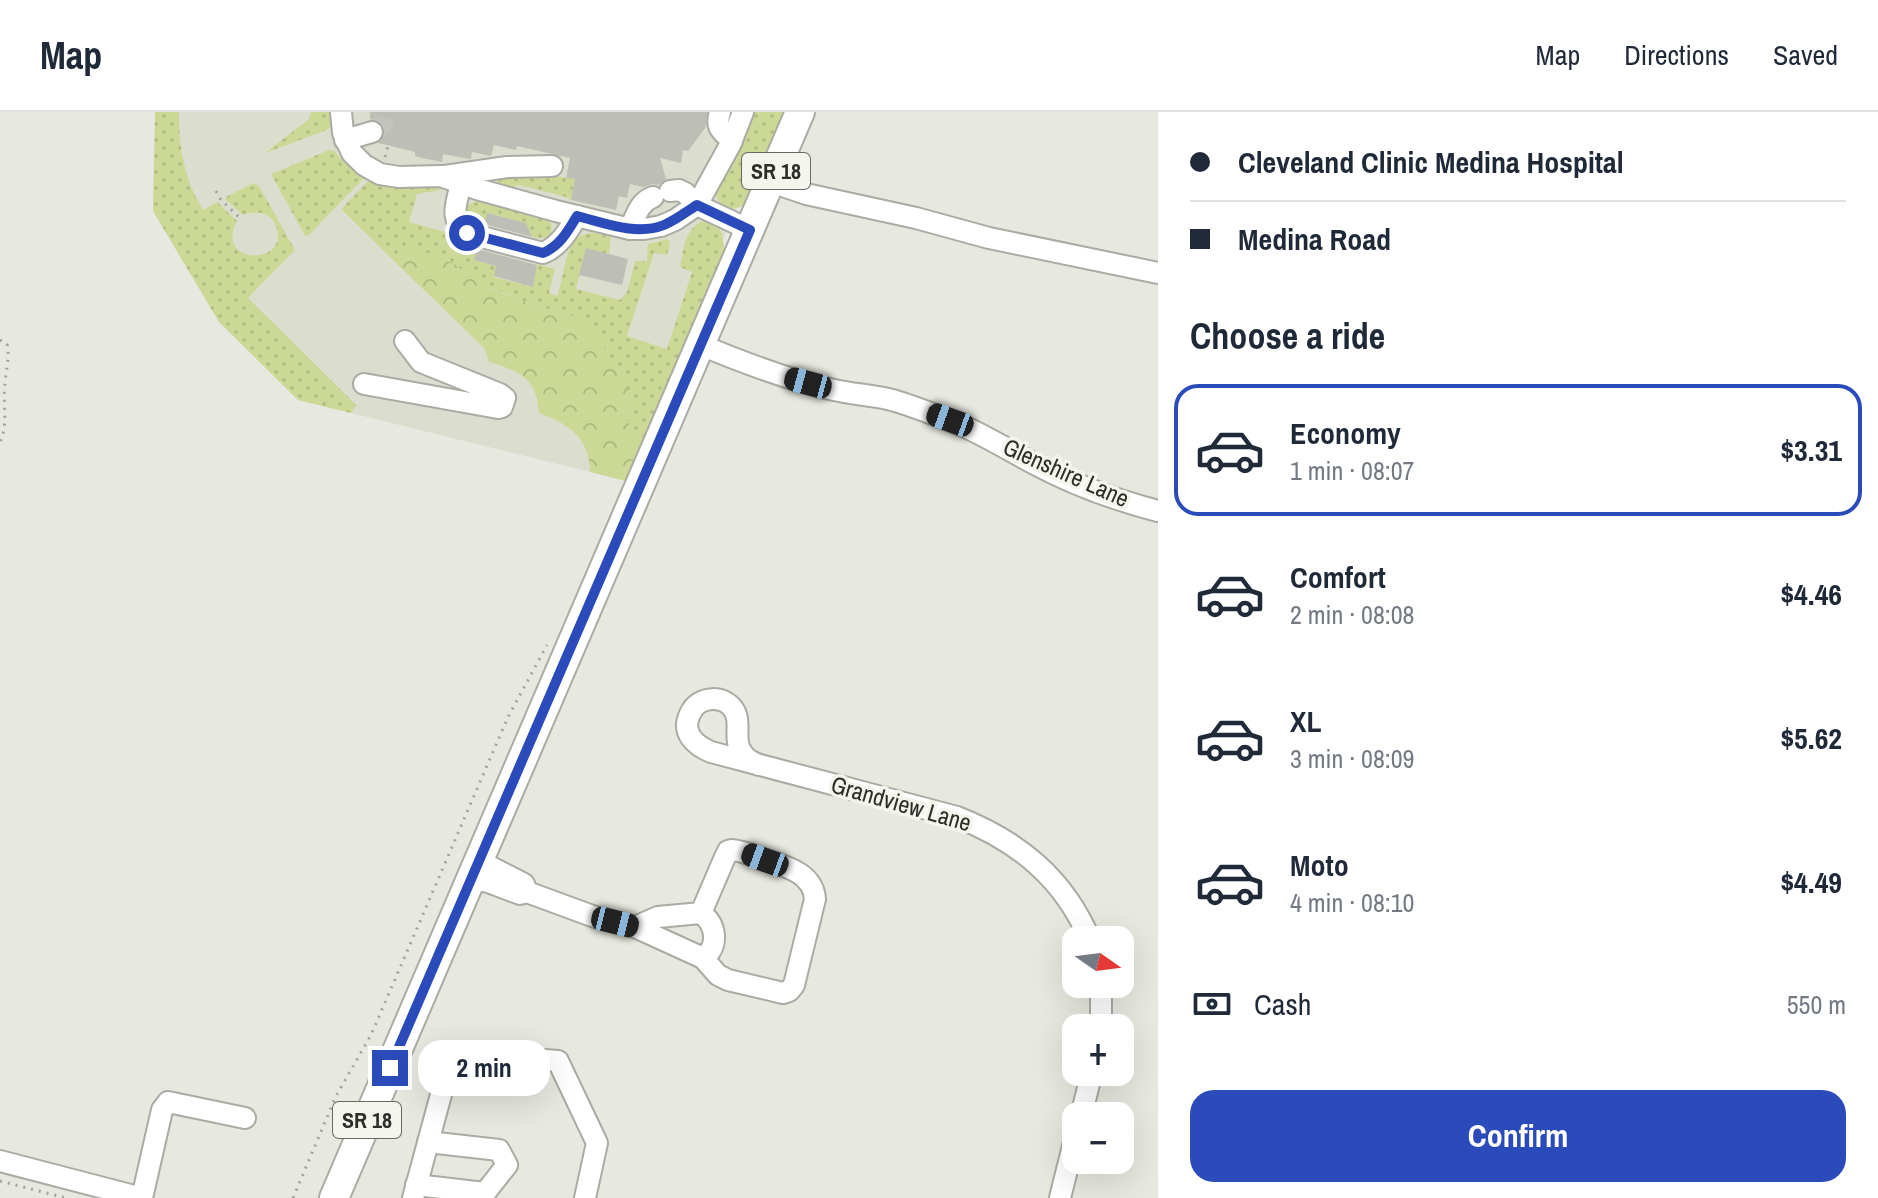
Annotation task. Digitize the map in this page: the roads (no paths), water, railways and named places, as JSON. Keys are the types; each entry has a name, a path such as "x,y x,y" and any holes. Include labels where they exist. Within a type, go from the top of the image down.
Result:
{"highway":[{"name":"SR 18","path":"334,1198 800,112"}],"street":[{"path":"341,112 345,140 352,153 380,174 451,180 630,229 661,226 697,205 732,141 743,112"},
{"path":"720,112 718,127 732,141"},
{"path":"345,140 372,132"},
{"path":"451,180 507,167 552,166"},
{"path":"451,180 455,217 467,233 543,253 554,248 577,216"},
{"path":"771,182 806,194 989,238 1158,273"},
{"path":"630,229 639,207 646,199 679,190 697,205 750,230"},
{"path":"364,384 502,407 505,398 500,394 421,362 405,341"},
{"name":"Glenshire Lane","path":"701,345 782,376 834,390 888,399 950,420 1055,474 1134,505 1158,511"},
{"name":"Grandview Lane","path":"759,765 957,817 984,828 1013,844 1036,863 1069,901 1082,926"},
{"path":"476,870 488,882 520,894 527,892 595,917 635,927 703,958 718,975 728,980 783,993 794,985 815,899 804,877 794,870 728,851 701,913"},
{"path":"635,927 658,917 701,913 709,918 715,938 703,958"},
{"path":"428,1142 499,1150 507,1165 483,1196 415,1192 428,1142 449,1065 460,1053 558,1061 597,1143 585,1198"},
{"path":"0,1161 142,1198 162,1110 168,1102 245,1118"},
{"path":"1060,1198 1066,1174"}],"tunnel":[{"path":"372,132 382,125 386,112"}]}
